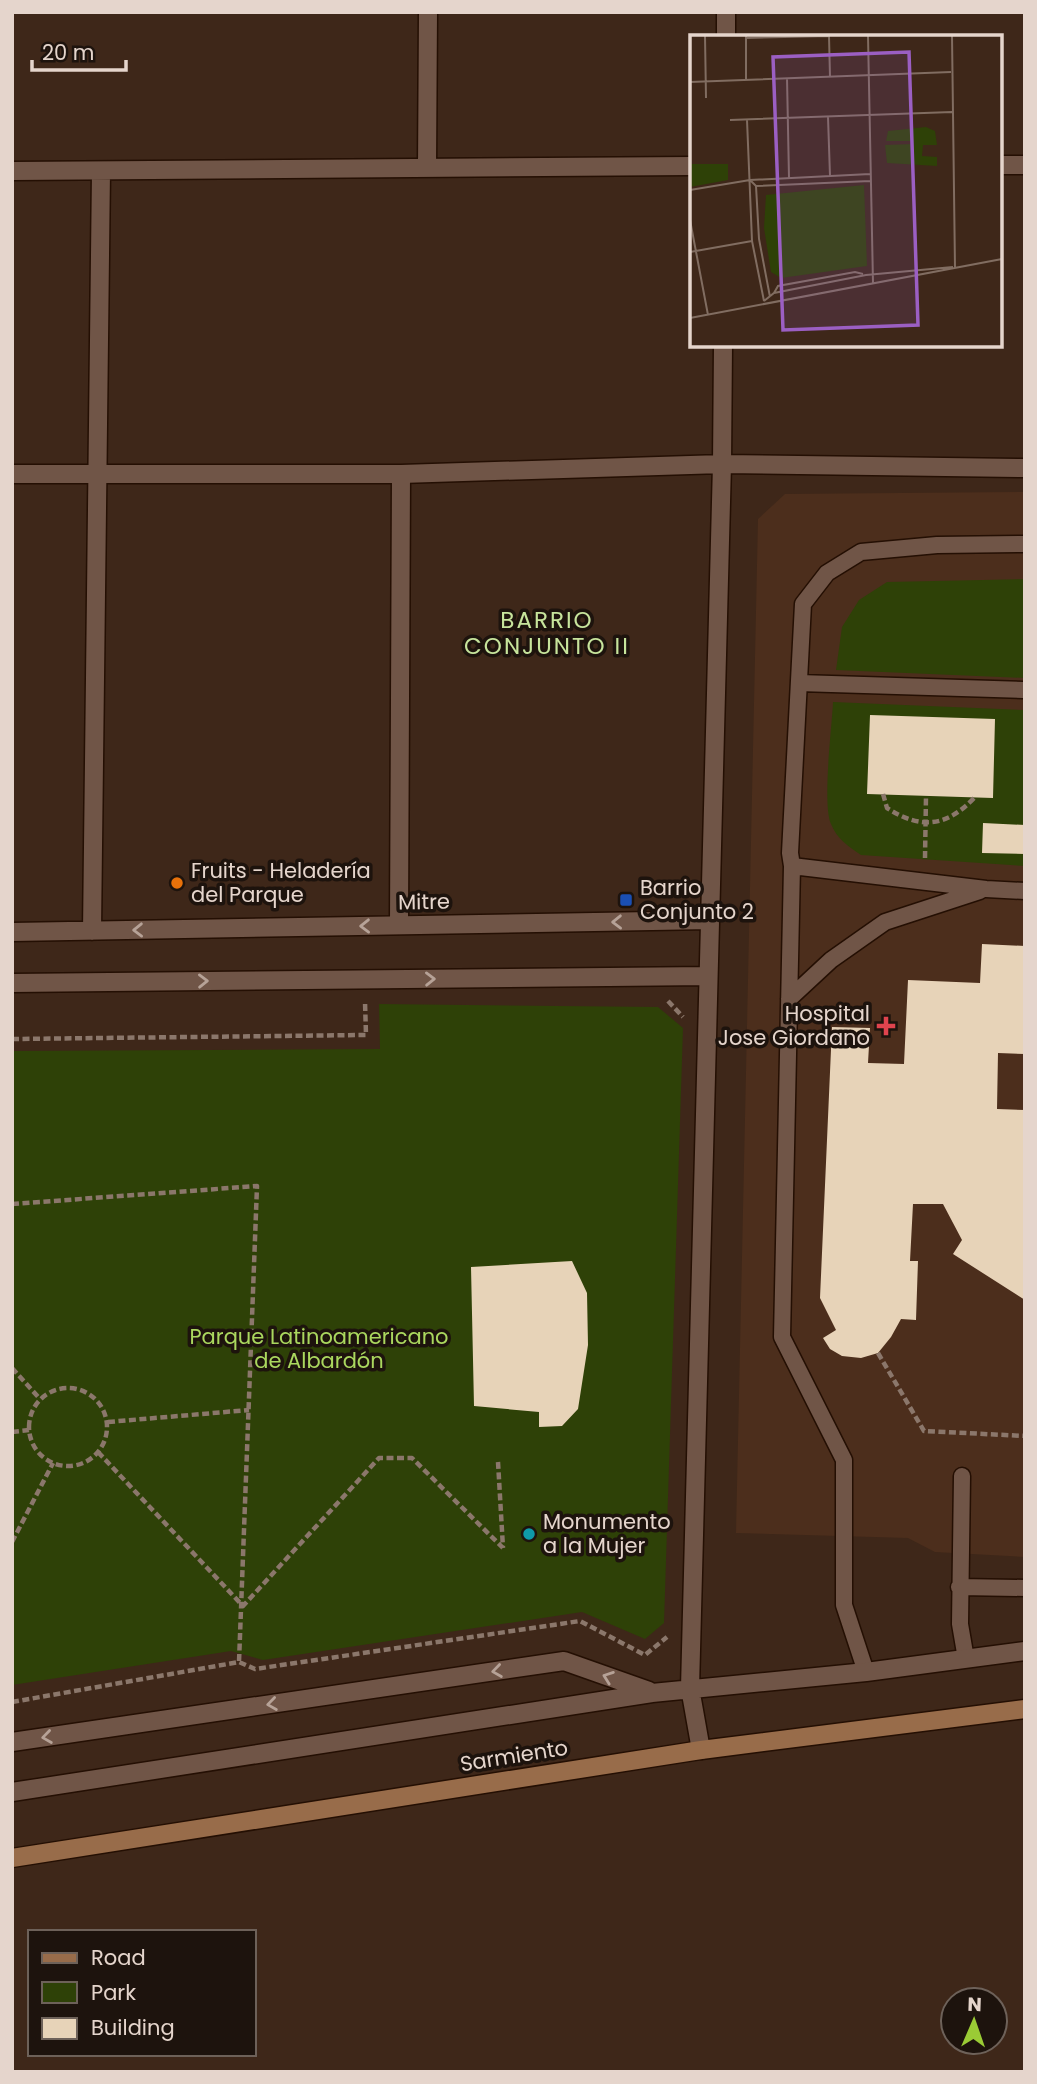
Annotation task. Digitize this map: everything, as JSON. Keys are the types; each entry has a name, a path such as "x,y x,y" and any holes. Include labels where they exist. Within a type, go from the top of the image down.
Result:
{"main road":[{"name":"Sarmiento","path":"12,1858 701,1750 1025,1709"}],"street":[{"path":"427,169 428,12"},
{"path":"726,12 726,35"},
{"path":"1002,165 1025,165"},
{"path":"12,171 690,166"},
{"path":"92,931 101,171"},
{"path":"701,1750 690,1688 723,346"},
{"path":"12,474 401,474 722,464 1025,468"},
{"path":"399,925 401,474"},
{"name":"Mitre","path":"12,932 710,920"},
{"path":"12,983 708,976"},
{"path":"12,1792 652,1693 866,1672 1025,1651"},
{"path":"12,1742 564,1661 652,1693"}],"lane":[{"path":"866,1672 844,1605 844,1460 782,1337 792,866 790,853 803,604 827,573 860,552 937,545 1025,544"},
{"path":"799,683 1023,690"},
{"path":"792,866 986,889 1025,891"},
{"path":"789,999 831,960 885,922 986,889"},
{"path":"962,1476 959,1587 960,1624 966,1659"},
{"path":"959,1587 1025,1588"}],"path":[{"path":"883,794 887,808 912,822 926,824 961,813 975,797"},
{"path":"924,881 926,796"},
{"path":"12,1039 366,1035 365,996"},
{"path":"664,997 690,1024"},
{"path":"12,1204 257,1186 239,1662"},
{"path":"878,1353 924,1431 1025,1436"},
{"path":"12,1368 40,1399"},
{"path":"72,1388 89,1393 101,1405 108,1422 107,1438 98,1452 85,1462 69,1466 53,1463 41,1455 33,1444 29,1430 31,1413 40,1399 55,1390 72,1388"},
{"path":"108,1422 249,1410"},
{"path":"12,1432 29,1430"},
{"path":"98,1452 243,1606"},
{"path":"243,1606 379,1458 412,1458 503,1548 498,1462"},
{"path":"12,1542 53,1463"},
{"path":"12,1702 239,1662 255,1669 580,1621 645,1656 671,1633"}],"shaded area":[{"name":"Hospital Jose Giordano","path":"1025,492 1025,1557 935,1552 908,1538 736,1533 758,519 785,494"}],"green space":[{"path":"1025,579 1025,678 836,670 842,627 859,600 887,582"},
{"path":"833,702 1025,710 1025,866 861,855 847,845 833,829 828,814 827,783"},
{"name":"Parque Latinoamericano de Albardón","path":"379,1004 658,1007 683,1028 664,1623 645,1639 582,1612 263,1660 231,1651 12,1685 12,1051 380,1049"}],"building":[{"path":"870,715 995,719 993,798 867,794"},
{"path":"983,823 1025,825 1025,854 982,853"},
{"path":"982,944 1025,946 1025,1054 998,1053 997,1109 1025,1110 1025,1300 953,1254 962,1240 943,1204 913,1204 910,1261 918,1261 916,1320 901,1319 878,1353 861,1358 842,1356 830,1349 823,1338 836,1330 820,1298 832,1027 870,1028 868,1063 904,1064 908,980 980,983"},
{"path":"572,1261 587,1293 588,1345 578,1409 562,1426 539,1427 539,1412 474,1406 471,1267"}],"place":[{"name":"Fruits - Heladería del Parque","path":"177,883"},
{"name":"Barrio Conjunto 2","path":"626,900"},
{"name":"Hospital Jose Giordano","path":"886,1026"},
{"name":"Monumento a la Mujer","path":"529,1534"}],"district":[{"name":"BARRIO CONJUNTO II","path":"547,633"}]}
